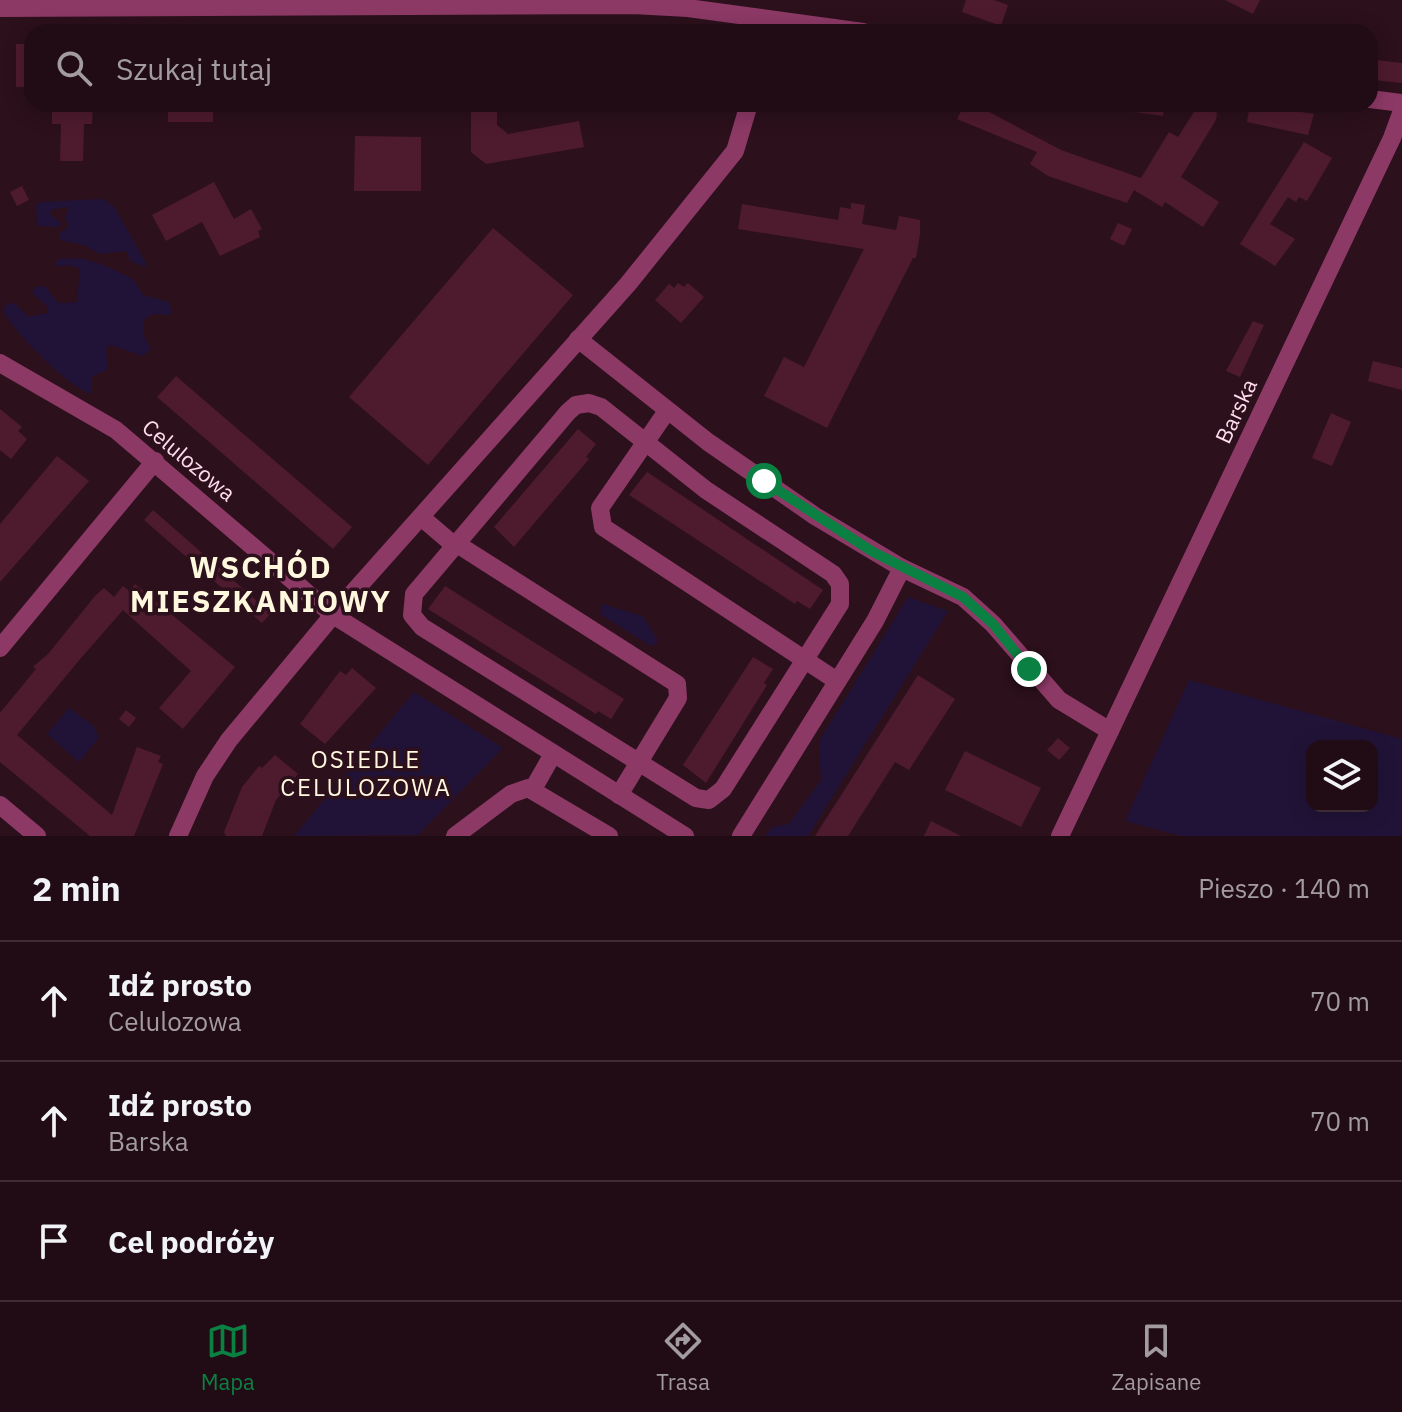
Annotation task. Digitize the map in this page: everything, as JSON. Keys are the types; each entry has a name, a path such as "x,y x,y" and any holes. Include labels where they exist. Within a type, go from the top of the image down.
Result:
{"street":[{"path":"0,8 672,7 756,24"},
{"path":"1378,100 1402,103"},
{"name":"Barska","path":"1060,836 1392,138 1402,111"},
{"path":"178,836 215,759 333,615 628,284 735,151 747,112"},
{"path":"578,339 667,411 815,516 902,568 963,597 993,624 1059,700 1110,731"},
{"name":"Celulozowa","path":"0,363 86,410 155,461 333,615 685,836"},
{"path":"576,405 597,405 706,490 837,578 842,592 840,604 715,797 696,798 417,623 411,609 414,594 456,545 576,405"},
{"path":"667,411 600,508 603,527 837,681"},
{"path":"0,648 155,461"},
{"path":"421,517 456,545 677,684 678,698 619,795"},
{"path":"741,836 875,621 902,568"},
{"path":"533,789 553,754"},
{"path":"455,836 517,790 533,789 609,836"},
{"path":"0,805 37,836"}],"shaded area":[{"path":"103,199 114,207 145,261 145,267 131,261 126,251 100,254 84,245 59,240 59,234 69,226 65,217 69,210 66,207 51,210 50,214 61,223 59,227 37,226 36,205 40,202"},
{"path":"62,258 85,259 133,279 143,295 169,302 172,311 170,315 152,314 144,320 144,336 151,349 142,356 111,345 106,349 108,369 92,377 92,394 71,382 43,358 3,310 5,305 14,303 29,317 47,313 47,306 32,293 35,287 45,286 58,303 77,302 80,269 69,265 57,267 56,262"},
{"path":"908,597 948,611 808,836 765,836 772,827 789,824 821,780 819,741"},
{"path":"602,604 643,616 658,641 651,646 600,614"},
{"path":"1189,680 1402,739 1402,836 1181,836 1125,821"},
{"path":"414,692 503,748 418,835 294,836"},
{"path":"69,708 93,725 99,738 79,762 47,734"}],"building":[{"path":"966,0 994,0 1008,5 1002,24 962,12"},
{"path":"1225,0 1260,0 1253,14"},
{"path":"16,44 24,44 24,87 16,87"},
{"path":"1378,60 1402,63 1402,83 1378,80"},
{"path":"52,112 93,112 92,124 84,124 83,161 60,161 61,124 52,124"},
{"path":"168,112 213,112 213,122 168,122"},
{"path":"471,112 497,112 497,125 508,134 579,121 584,147 486,164 471,152"},
{"path":"961,112 989,112 1061,150 1141,178 1169,132 1178,137 1194,112 1215,112 1216,120 1181,177 1219,202 1203,227 1165,202 1162,207 1134,190 1127,203 1048,176 1030,164 1037,152 957,119"},
{"path":"1135,112 1164,112 1163,116"},
{"path":"1249,112 1314,114 1308,135 1247,122"},
{"path":"355,136 421,137 421,191 354,191"},
{"path":"1304,142 1332,158 1307,201 1299,197 1296,202 1288,197 1270,224 1295,239 1275,266 1240,244"},
{"path":"214,182 234,219 251,209 262,229 258,231 260,237 220,256 202,222 166,241 152,215"},
{"path":"22,186 29,200 17,206 10,192"},
{"path":"851,203 865,205 862,224 896,230 899,216 920,220 920,234 916,258 913,258 827,428 764,396 784,357 804,367 864,249 738,229 742,204 838,220 840,207 851,209"},
{"path":"1118,223 1132,229 1124,246 1110,239"},
{"path":"493,228 573,295 428,465 349,397"},
{"path":"678,283 684,287 688,283 704,297 681,323 655,300 669,284 674,288"},
{"path":"1253,321 1264,325 1240,377 1226,371"},
{"path":"1373,361 1402,368 1402,390 1368,381"},
{"path":"176,376 352,527 333,549 157,397"},
{"path":"0,409 22,427 18,431 27,439 11,459 0,450"},
{"path":"1331,413 1351,422 1332,466 1312,458"},
{"path":"578,429 596,444 586,457 589,459 514,547 494,527"},
{"path":"57,456 89,481 0,582 0,524"},
{"path":"647,472 823,590 810,609 797,601 795,604 629,495"},
{"path":"153,510 271,613 262,623 144,520"},
{"path":"135,584 235,667 183,729 159,708 191,671 123,610 81,658 17,735 112,815 137,747 161,756 158,762 163,764 134,836 90,836 0,762 0,713 36,669 33,667 48,654 95,596 104,588 114,597 123,586 129,591"},
{"path":"445,586 624,699 611,719 598,711 596,714 428,609"},
{"path":"753,657 773,669 764,683 767,685 706,783 683,765"},
{"path":"352,668 376,688 325,744 300,724 340,671 346,675"},
{"path":"918,675 955,699 909,770 895,762 848,836 815,836"},
{"path":"126,710 136,718 129,727 119,719"},
{"path":"1058,738 1070,748 1059,760 1047,750"},
{"path":"965,751 1041,788 1021,827 945,790"},
{"path":"275,755 298,774 276,800 262,836 226,836 224,832 242,787 259,766 262,768"},
{"path":"931,821 961,836 924,836"}],"district":[{"name":"WSCHÓD MIESZKANIOWY","path":"261,585"},
{"name":"OSIEDLE CELULOZOWA","path":"366,774"}],"route":[{"path":"764,481 873,552 963,597 993,624 1029,669"}]}
